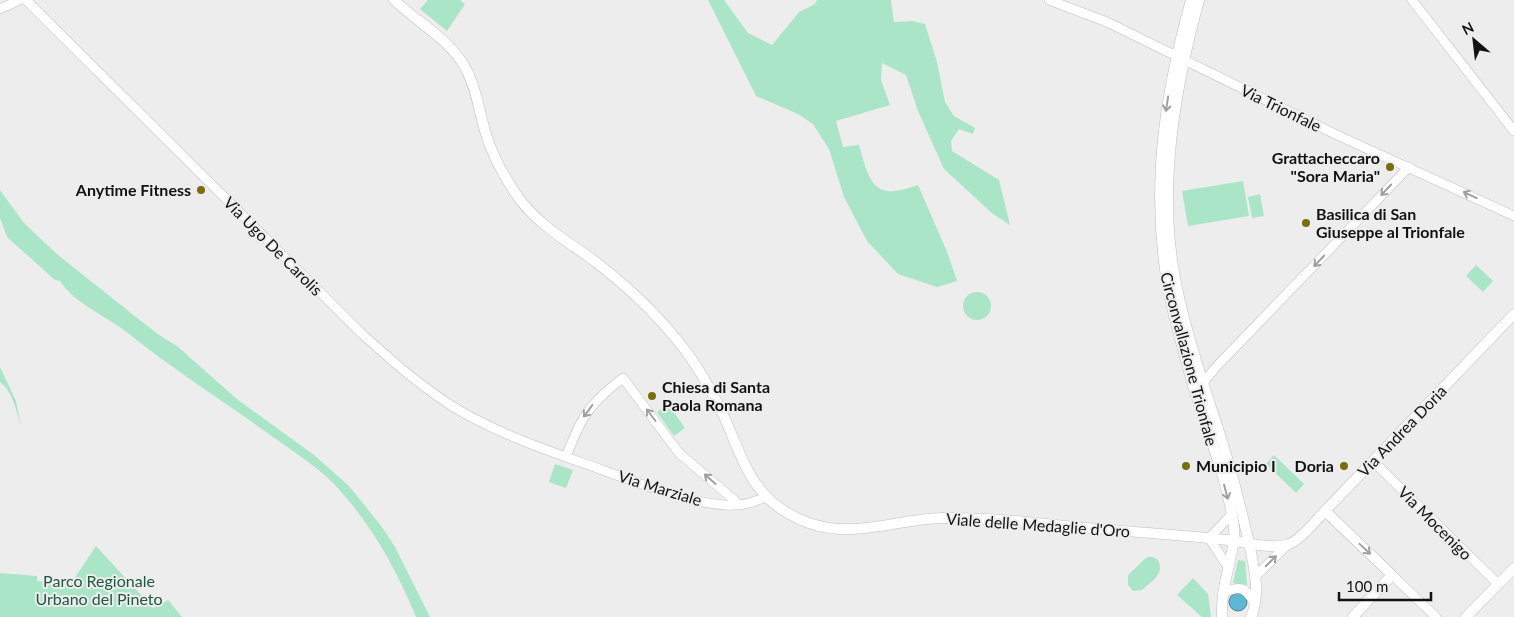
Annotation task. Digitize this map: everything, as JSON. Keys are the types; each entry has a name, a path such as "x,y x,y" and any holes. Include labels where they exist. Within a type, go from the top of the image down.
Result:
{"main road":[{"name":"Viale delle Medaglie d'Oro","path":"394,0 444,42 463,65 471,82 495,158 510,185 528,210 549,229 595,261 638,296 656,316 681,345 712,392 744,466 755,485 766,497 797,518 818,526 839,530 856,530 929,519 968,518 1286,545"},
{"path":"1181,58 1191,0"},
{"path":"1181,58 1199,0"},
{"name":"Circonvallazione Trionfale","path":"1181,58 1169,170 1170,235 1173,265 1183,315 1227,458 1248,543 1255,577 1255,604 1251,617"},
{"name":"Circonvallazione Trionfale","path":"1181,58 1165,119 1159,178 1164,267 1171,303 1190,375 1232,514 1234,541 1223,594 1222,617"},
{"name":"Via Andrea Doria","path":"1286,545 1297,540 1514,314"},
{"path":"1325,511 1392,575 1353,617"},
{"path":"1466,617 1514,568"}],"street":[{"name":"Via Ugo De Carolis","path":"26,0 310,283 385,355 444,400 475,419 566,457"},
{"name":"Via Trionfale","path":"1048,0 1107,22 1329,132 1514,216"},
{"path":"1412,0 1514,131"},
{"path":"0,9 17,2"},
{"path":"0,16 17,2"},
{"path":"1203,383 1216,367 1408,167"},
{"path":"566,457 585,414 602,395 623,378 679,453 740,505"},
{"name":"Via Marziale","path":"566,457 676,496 720,504 740,505 754,503 766,497"},
{"name":"Via Mocenigo","path":"1372,462 1498,584"},
{"path":"1228,567 1209,538 1232,514"},
{"path":"1255,577 1286,545"},
{"path":"1392,575 1436,617"},
{"path":"1223,594 1235,589 1242,589 1249,593 1255,604"}],"green space":[{"path":"428,0 460,0 465,4 447,31 420,9"},
{"path":"708,0 724,0 748,33 772,45 799,12 815,4 817,0 891,0 894,22 912,21 925,24 937,62 945,102 954,116 975,128 973,134 959,129 951,141 952,151 999,180 1010,225 993,214 944,169 918,111 906,75 882,63 881,80 890,105 836,121 843,147 859,145 866,169 879,188 886,191 895,191 918,185 948,254 957,281 937,287 898,274 867,241 844,197 829,149 813,124 798,114 756,96"},
{"path":"1243,181 1249,216 1188,226 1182,191"},
{"path":"0,190 24,223 58,255 159,335 177,346 238,400 314,455 349,486 382,527 395,547 430,617 416,617 400,581 381,546 359,514 326,476 120,328 83,304 60,281 55,280 7,237 0,218"},
{"path":"1260,194 1264,216 1252,218 1248,197"},
{"path":"1476,265 1493,281 1483,292 1466,276"},
{"path":"977,292 987,296 991,306 987,316 977,320 967,316 963,306 967,296"},
{"path":"0,367 16,401 21,426 11,396 0,382"},
{"path":"668,404 685,428 674,436 657,412"},
{"path":"1274,455 1304,484 1296,493 1266,464"},
{"path":"555,464 573,470 566,488 549,482"},
{"name":"Parco Regionale Urbano del Pineto","path":"96,546 153,608 168,600 182,617 0,617 0,573 37,576 37,581 70,585"},
{"path":"1147,557 1153,557 1158,560 1160,565 1159,573 1142,590 1133,591 1128,585 1128,575"},
{"path":"1238,560 1245,561 1247,585 1233,583"},
{"path":"1193,578 1208,594 1211,617 1202,617 1177,595"}],"water":[{"path":"1234,593 1242,593 1247,598 1245,609 1234,611 1229,606 1229,598"}],"place":[{"name":"Grattacheccaro \"Sora Maria\"","path":"1390,167"},
{"name":"Anytime Fitness","path":"201,190"},
{"name":"Basilica di San Giuseppe al Trionfale","path":"1306,223"},
{"name":"Chiesa di Santa Paola Romana","path":"652,396"},
{"name":"Municipio I","path":"1186,466"},
{"name":"Doria","path":"1344,466"}]}
